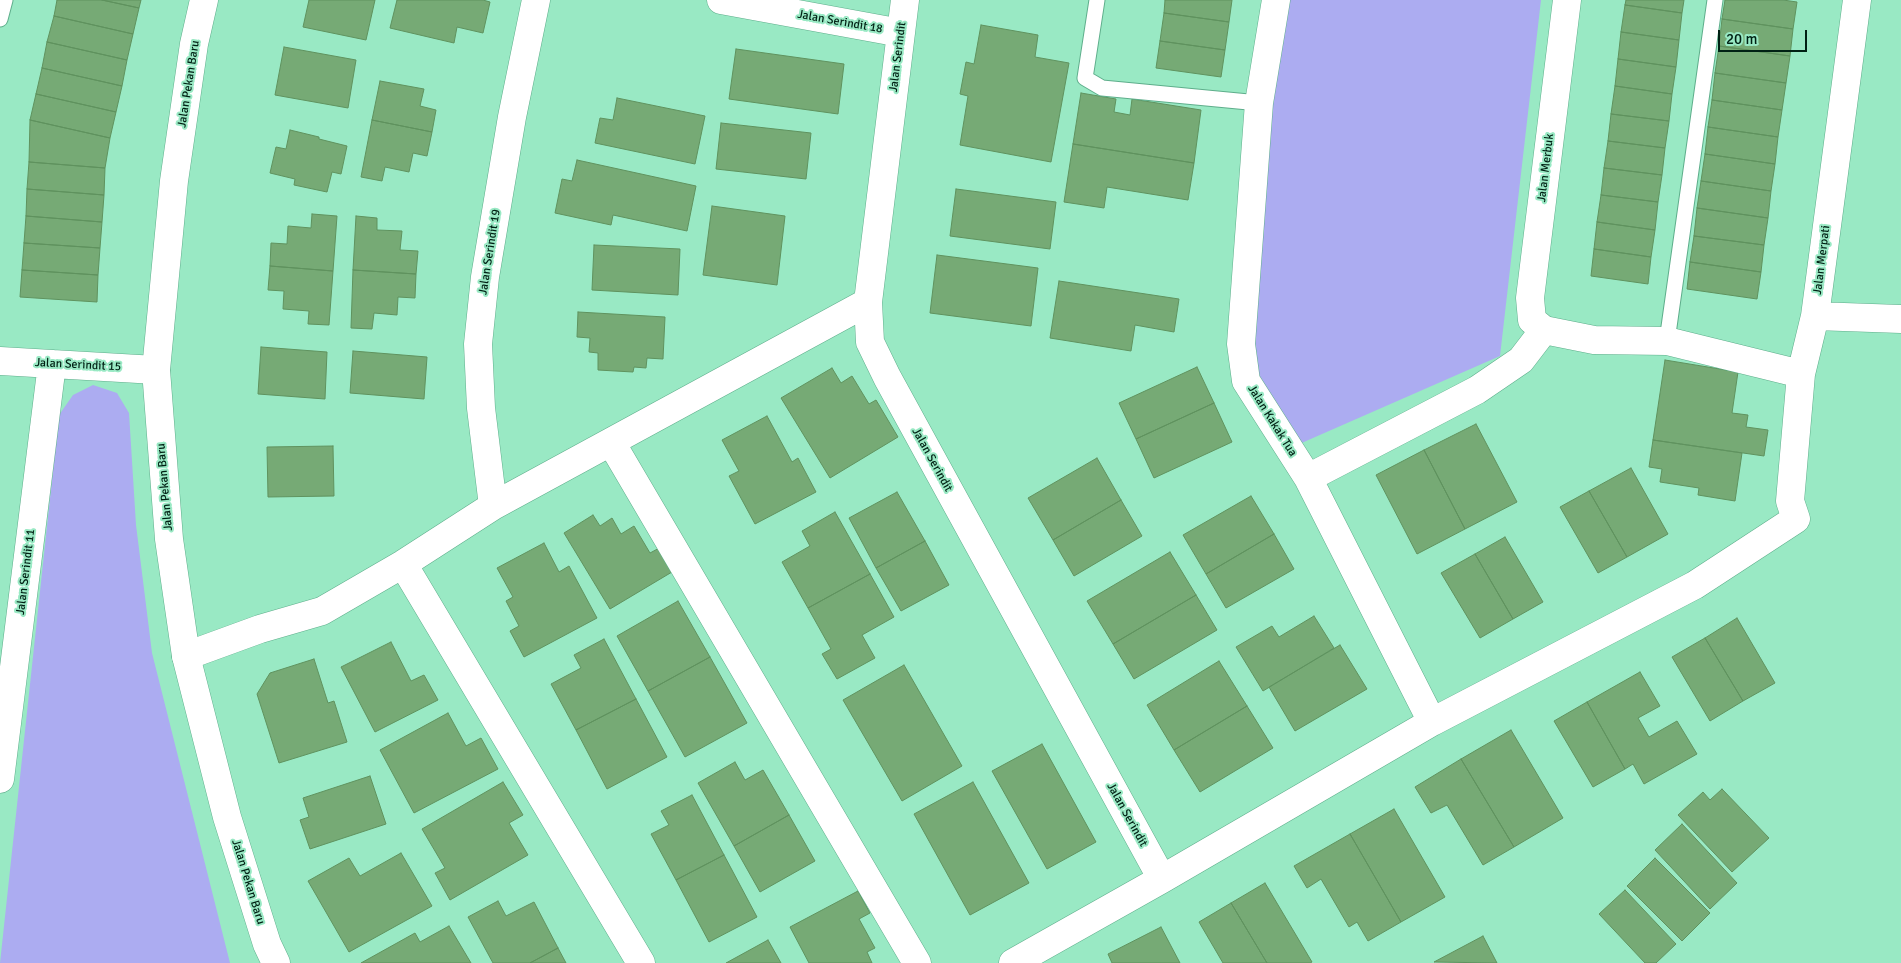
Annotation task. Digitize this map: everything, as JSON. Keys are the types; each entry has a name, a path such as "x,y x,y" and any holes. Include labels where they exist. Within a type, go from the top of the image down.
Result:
{"street":[{"name":"Jalan Pekan Baru","path":"204,0 194,44 174,181 156,370 169,539 186,656 227,817 267,944 276,963"},
{"name":"Jalan Serindit 19","path":"493,506 482,408 478,344 486,267 512,117 536,0"},
{"name":"Jalan Serindit 18","path":"720,0 901,33"},
{"name":"Jalan Serindit","path":"905,0 868,302 870,342 887,377 1162,879"},
{"name":"Jalan Kakak Tua","path":"1276,0 1259,102 1241,344 1246,381 1308,478 1432,722"},
{"name":"Jalan Merbuk","path":"1544,330 1532,320 1530,298 1567,0"},
{"name":"Jalan Merpati","path":"1432,722 1695,585 1796,519 1790,501 1801,374 1815,316 1857,0"},
{"path":"186,656 260,629 322,611 403,564 493,506 868,302"},
{"path":"1815,316 1901,319"},
{"path":"1308,478 1476,390 1521,360 1544,330 1594,340 1667,341 1801,374"},
{"name":"Jalan Serindit 15","path":"0,361 156,370"},
{"name":"Jalan Serindit 11","path":"0,780 52,364"},
{"path":"611,442 917,963"},
{"path":"403,564 641,963"},
{"path":"1013,963 1432,722"}],"lane":[{"path":"0,19 5,0"},
{"path":"1097,0 1085,78 1102,88 1259,102"},
{"path":"1667,341 1715,0"}],"shaded area":[{"path":"1288,0 1541,0 1500,356 1297,445 1245,352 1242,294"},
{"path":"93,385 117,393 129,413 136,525 152,653 230,963 0,963 59,415 73,395"}],"building":[{"path":"57,0 102,0 139,8 133,34 54,16"},
{"path":"102,0 141,0 139,8"},
{"path":"309,0 375,0 366,40 303,27"},
{"path":"397,0 483,0 490,2 483,33 457,27 454,43 390,28"},
{"path":"1165,0 1232,0 1229,22 1164,13"},
{"path":"1626,0 1684,0 1682,13 1625,5"},
{"path":"1725,0 1783,0 1797,2 1793,29 1722,19"},
{"path":"1625,5 1682,13 1679,40 1621,32"},
{"path":"1164,13 1229,22 1225,50 1160,41"},
{"path":"54,16 133,34 127,60 47,42"},
{"path":"1722,19 1793,29 1790,56 1719,46"},
{"path":"981,25 1038,35 1035,57 1069,63 1051,162 960,145 968,96 960,94 966,62 974,64"},
{"path":"1621,32 1679,40 1676,67 1618,59"},
{"path":"1160,41 1225,50 1221,77 1156,68"},
{"path":"47,42 127,60 122,86 42,68"},
{"path":"1719,46 1790,56 1786,83 1715,73"},
{"path":"284,47 356,60 348,108 275,95"},
{"path":"736,49 844,64 838,114 729,99"},
{"path":"1618,59 1676,67 1672,94 1615,86"},
{"path":"42,68 122,86 116,112 36,94"},
{"path":"1715,73 1786,83 1782,110 1712,100"},
{"path":"380,81 424,89 420,106 436,110 432,132 372,120"},
{"path":"1615,86 1672,94 1669,121 1611,114"},
{"path":"1081,93 1116,99 1114,112 1130,115 1132,99 1201,110 1194,163 1073,144"},
{"path":"36,94 116,112 110,138 30,120"},
{"path":"617,98 705,116 695,164 595,143 600,118 613,120"},
{"path":"1712,100 1782,110 1778,137 1708,127"},
{"path":"1611,114 1669,121 1665,148 1608,141"},
{"path":"30,120 110,138 105,168 29,162"},
{"path":"372,120 432,132 427,156 413,153 409,172 385,167 382,181 361,177"},
{"path":"721,123 811,133 806,179 716,169"},
{"path":"1708,127 1778,137 1775,164 1705,154"},
{"path":"290,130 347,146 341,174 332,172 327,192 294,185 295,179 270,173 276,147 286,149"},
{"path":"1608,141 1665,148 1662,175 1604,168"},
{"path":"1073,144 1194,163 1188,200 1107,187 1104,208 1064,202"},
{"path":"1705,154 1775,164 1771,191 1701,181"},
{"path":"577,160 696,186 687,231 613,215 611,225 555,213 562,179 572,181"},
{"path":"29,162 105,168 104,195 27,189"},
{"path":"1604,168 1662,175 1658,202 1601,195"},
{"path":"1701,181 1771,191 1768,218 1697,208"},
{"path":"27,189 104,195 102,222 26,216"},
{"path":"956,189 1056,202 1050,249 950,236"},
{"path":"1601,195 1658,202 1655,230 1597,222"},
{"path":"712,206 785,216 777,285 703,275"},
{"path":"1697,208 1768,218 1764,245 1694,236"},
{"path":"312,214 337,216 333,271 270,266 271,243 287,244 288,226 311,228"},
{"path":"26,216 102,222 100,248 24,243"},
{"path":"356,216 377,218 377,230 402,231 400,250 418,251 416,274 353,270"},
{"path":"1597,222 1655,230 1651,257 1594,249"},
{"path":"1694,236 1764,245 1761,272 1690,262"},
{"path":"24,243 100,248 98,275 22,270"},
{"path":"594,245 680,249 678,295 592,290"},
{"path":"1594,249 1651,257 1648,284 1591,276"},
{"path":"937,255 1038,268 1031,326 930,313"},
{"path":"1690,262 1761,272 1757,299 1687,289"},
{"path":"270,266 333,271 329,325 308,324 309,311 283,309 284,291 268,290"},
{"path":"22,270 98,275 97,302 20,297"},
{"path":"353,270 416,274 415,298 398,297 397,315 374,313 372,329 351,328"},
{"path":"1059,281 1179,299 1174,332 1135,325 1131,351 1050,338"},
{"path":"578,312 665,317 663,359 647,358 646,368 634,367 633,372 598,370 598,353 589,352 590,338 577,337"},
{"path":"261,347 327,352 325,399 258,394"},
{"path":"353,351 427,357 424,399 350,393"},
{"path":"1665,360 1738,372 1732,413 1748,415 1746,427 1768,430 1764,456 1653,440"},
{"path":"1197,367 1214,403 1136,439 1119,403"},
{"path":"832,368 841,383 852,376 869,404 876,400 898,437 830,478 781,398"},
{"path":"1214,403 1232,442 1154,478 1136,439"},
{"path":"767,416 792,462 798,458 816,492 755,524 729,476 739,471 722,440"},
{"path":"1476,424 1517,502 1465,529 1424,450"},
{"path":"1653,440 1742,453 1735,501 1698,495 1699,488 1660,482 1662,469 1649,467"},
{"path":"333,446 334,496 268,497 267,447"},
{"path":"1424,450 1465,529 1417,554 1376,475"},
{"path":"1097,458 1121,500 1053,540 1028,498"},
{"path":"1631,468 1668,534 1627,557 1589,491"},
{"path":"1589,491 1627,557 1598,573 1560,507"},
{"path":"897,492 925,541 876,568 849,518"},
{"path":"1251,496 1274,534 1206,574 1183,535"},
{"path":"1121,500 1142,536 1074,576 1053,540"},
{"path":"835,512 870,574 808,608 782,562 810,546 802,531"},
{"path":"593,515 600,526 612,518 621,534 634,526 650,553 663,546 677,569 610,609 564,533"},
{"path":"1274,534 1294,569 1226,608 1206,574"},
{"path":"1505,537 1543,602 1513,619 1475,554"},
{"path":"925,541 949,585 901,611 876,568"},
{"path":"544,543 559,572 569,566 597,618 524,657 510,631 519,626 506,601 513,597 497,568"},
{"path":"1170,552 1196,595 1113,644 1087,601"},
{"path":"1475,554 1513,619 1480,638 1441,573"},
{"path":"870,574 894,617 862,635 875,658 837,679 822,654 831,649 808,608"},
{"path":"1196,595 1217,630 1134,679 1113,644"},
{"path":"678,601 710,657 648,691 617,636"},
{"path":"1314,616 1334,648 1263,691 1236,647 1272,626 1279,637"},
{"path":"1737,618 1775,683 1743,701 1705,638"},
{"path":"1705,638 1743,701 1710,721 1672,657"},
{"path":"604,639 636,699 576,730 551,684 581,668 574,655"},
{"path":"391,642 411,681 424,675 438,700 375,732 341,667"},
{"path":"1340,645 1367,689 1295,731 1269,687"},
{"path":"710,657 747,723 685,757 648,691"},
{"path":"314,659 328,703 334,701 347,742 279,763 257,694 270,673"},
{"path":"1219,661 1247,706 1174,750 1147,705"},
{"path":"904,665 962,766 902,801 843,700"},
{"path":"1640,672 1660,706 1638,718 1649,737 1677,721 1697,754 1644,784 1633,764 1625,769 1587,702"},
{"path":"636,699 667,757 607,789 576,730"},
{"path":"1587,702 1625,769 1593,787 1554,721"},
{"path":"1247,706 1273,748 1200,792 1174,750"},
{"path":"448,713 466,746 481,738 498,769 414,813 380,750"},
{"path":"1511,730 1563,818 1514,847 1461,759"},
{"path":"1042,744 1096,842 1047,869 992,771"},
{"path":"1461,759 1514,847 1483,865 1447,805 1431,813 1415,787"},
{"path":"735,762 745,780 763,770 789,815 734,846 698,783"},
{"path":"370,776 386,824 310,849 300,820 309,817 303,798"},
{"path":"503,782 523,815 509,823 528,855 450,900 435,873 445,868 422,829"},
{"path":"973,782 1029,883 970,915 914,814"},
{"path":"1722,789 1769,838 1732,872 1678,815 1703,792 1710,800"},
{"path":"692,795 724,855 676,880 651,834 669,825 661,811"},
{"path":"1394,809 1445,897 1401,922 1350,834"},
{"path":"789,815 815,861 760,892 734,846"},
{"path":"1682,824 1737,883 1710,909 1655,850"},
{"path":"1350,834 1401,922 1368,941 1357,922 1349,927 1321,879 1307,888 1294,866"},
{"path":"401,853 432,906 349,952 308,881 349,858 360,876"},
{"path":"724,855 757,917 709,942 676,880"},
{"path":"1655,858 1710,913 1682,941 1627,886"},
{"path":"1265,883 1312,962 1267,963 1231,903"},
{"path":"1625,890 1676,944 1656,963 1645,963 1599,914"},
{"path":"858,891 870,913 859,919 875,948 867,952 872,963 809,963 790,927"},
{"path":"498,901 506,916 534,902 558,948 530,963 493,963 468,917"},
{"path":"1231,903 1267,963 1223,963 1199,922"},
{"path":"449,926 471,963 361,963 415,933 420,942"},
{"path":"1161,927 1180,963 1112,963 1108,954"},
{"path":"1483,936 1497,963 1434,962"},
{"path":"768,940 781,963 726,963"},
{"path":"558,948 566,963 530,963"}]}
